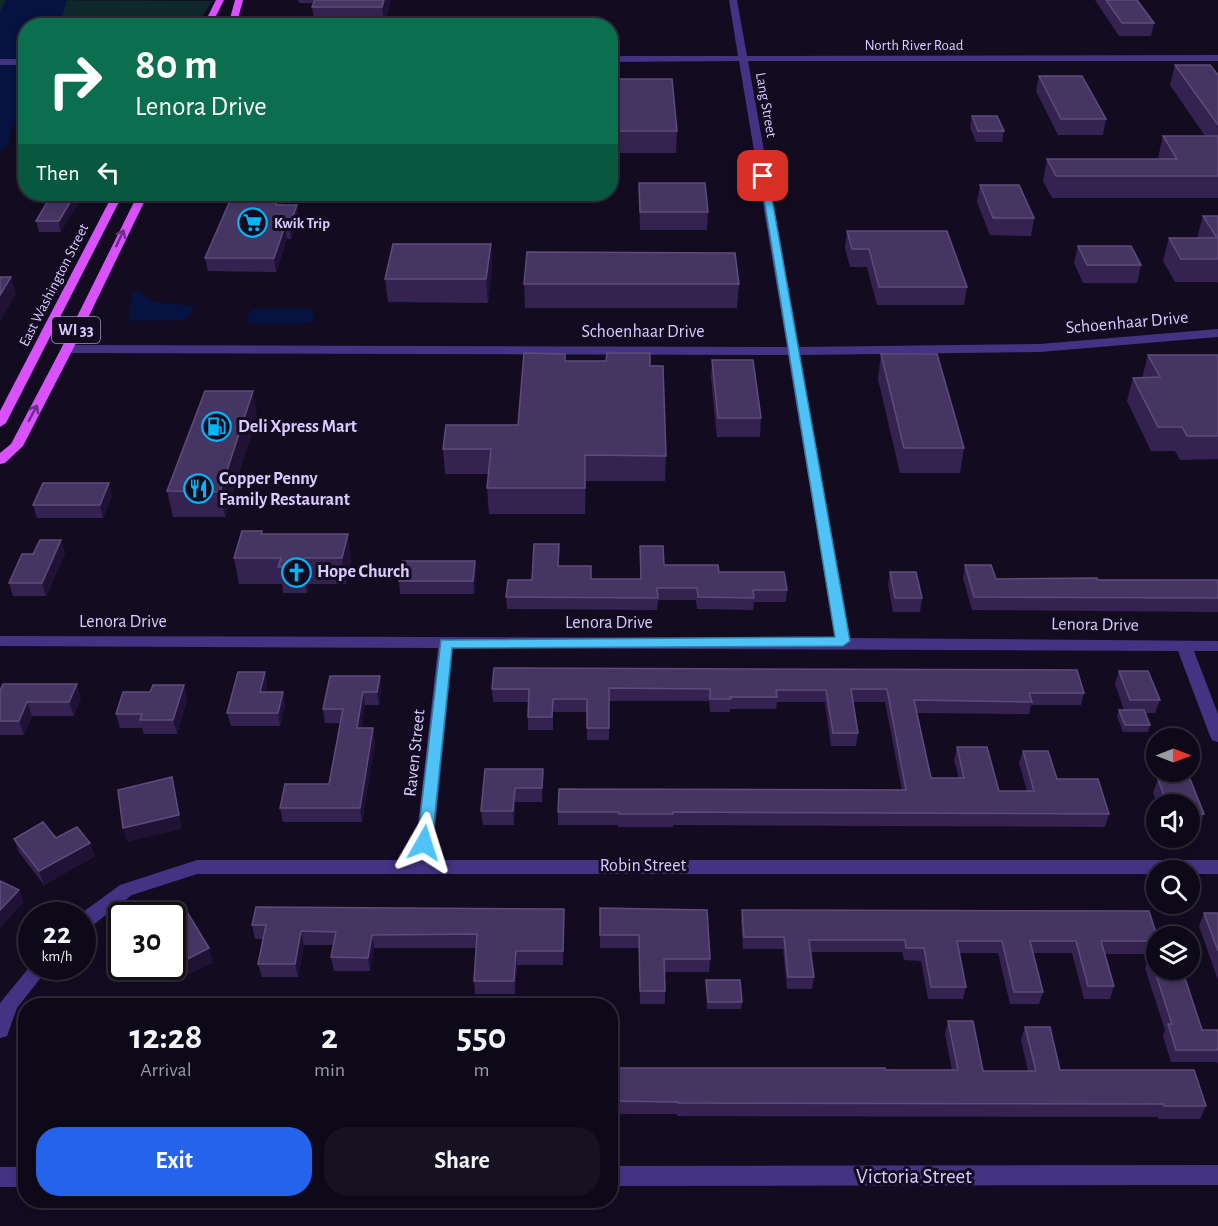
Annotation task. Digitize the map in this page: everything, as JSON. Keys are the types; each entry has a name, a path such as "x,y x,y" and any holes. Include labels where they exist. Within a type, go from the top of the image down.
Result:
{"main road":[{"path":"211,18 220,0"},
{"path":"234,18 239,0"},
{"name":"East Washington Street","path":"0,423 114,201"},
{"name":"WI 33","path":"0,460 16,446 67,349 140,201"}],"street":[{"name":"Lang Street","path":"733,0 843,641"},
{"name":"North River Road","path":"618,59 1218,58"},
{"path":"0,62 18,62"},
{"name":"Schoenhaar Drive","path":"67,349 794,351 1041,348 1218,333"},
{"name":"Lenora Drive","path":"0,641 446,644 843,641 1218,646"},
{"name":"Raven Street","path":"422,866 446,644"},
{"path":"1184,645 1218,736"},
{"name":"Robin Street","path":"96,912 126,890 197,867 1218,867"},
{"path":"0,1030 9,1004 29,980"},
{"name":"Victoria Street","path":"618,1176 1218,1176"},
{"path":"0,1177 18,1177"}],"green space":[{"path":"0,0 212,1 201,18 18,18 18,35 0,56"}],"shaded area":[{"path":"6,0 67,0 63,18 18,18 18,120 11,130 10,142 0,152 0,11"},
{"path":"137,291 154,302 193,306 192,313 184,320 129,321 132,292"},
{"path":"306,308 314,311 313,321 301,324 253,324 245,320 255,309"}],"building":[{"path":"315,0 384,0 382,7 312,7"},
{"path":"1106,0 1137,0 1154,23 1122,23"},
{"path":"1175,65 1210,65 1218,75 1218,125"},
{"path":"1039,76 1082,76 1106,119 1061,119"},
{"path":"618,79 672,79 677,131 618,131"},
{"path":"972,116 997,116 1004,131 978,131"},
{"path":"1163,136 1218,136 1218,176 1056,176 1047,159 1177,159"},
{"path":"639,183 705,183 708,212 640,212"},
{"path":"980,185 1019,185 1034,218 993,218"},
{"path":"48,201 71,201 59,221 36,221"},
{"path":"230,201 277,201 276,205 297,205 289,226 285,226 274,258 205,258"},
{"path":"1203,216 1218,216 1218,259 1181,259 1169,238 1217,238"},
{"path":"847,231 947,231 967,287 879,287 869,249 852,249"},
{"path":"393,244 491,244 486,279 385,279"},
{"path":"1078,246 1131,246 1141,265 1087,265"},
{"path":"527,252 735,253 739,284 524,284"},
{"path":"0,277 11,277 0,295"},
{"path":"524,353 565,354 565,361 606,361 607,353 650,353 650,366 663,366 666,456 585,455 585,488 487,488 491,449 443,449 446,425 518,425"},
{"path":"881,354 937,354 964,448 904,448"},
{"path":"1148,355 1218,355 1218,436 1187,436 1182,427 1158,427 1133,378 1160,377"},
{"path":"712,360 753,360 761,418 718,418"},
{"path":"205,391 253,391 220,492 167,491"},
{"path":"43,483 109,483 100,505 33,505"},
{"path":"242,531 262,531 261,534 348,534 342,558 304,558 302,567 278,567 281,558 234,558"},
{"path":"40,540 61,540 42,583 9,583 22,554 33,554"},
{"path":"534,544 559,544 558,566 591,566 591,579 641,579 640,546 663,546 664,565 718,565 719,572 784,572 787,590 753,590 754,598 698,597 697,588 657,588 658,598 506,597 508,580 532,580"},
{"path":"402,561 475,561 473,581 399,581"},
{"path":"965,565 991,565 996,579 1218,580 1218,598 974,597"},
{"path":"890,572 916,572 922,598 895,598"},
{"path":"494,668 1077,670 1084,693 1029,693 1032,702 914,700 931,778 964,778 957,747 987,747 999,791 1034,791 1023,751 1048,751 1057,779 1098,779 1109,814 558,812 559,789 906,790 887,689 851,689 858,733 833,733 826,690 776,690 777,697 710,699 710,689 609,688 609,728 587,728 587,699 553,699 552,717 528,717 529,689 492,689"},
{"path":"1119,671 1148,671 1160,700 1130,700"},
{"path":"238,672 265,672 260,692 283,692 278,713 227,713"},
{"path":"330,676 380,676 377,692 363,692 357,728 373,728 360,808 280,808 285,784 329,784 343,709 323,709"},
{"path":"3,684 77,684 69,702 27,702 19,721 0,721 0,691"},
{"path":"153,685 184,685 173,720 140,720 142,714 116,714 123,692 150,692"},
{"path":"1119,710 1144,710 1150,725 1125,725"},
{"path":"485,769 543,769 542,788 515,788 513,811 481,811"},
{"path":"172,777 179,815 123,828 118,790"},
{"path":"1159,782 1191,782 1196,794 1163,794"},
{"path":"43,822 56,838 77,827 90,843 39,871 14,839"},
{"path":"0,881 19,890 0,910"},
{"path":"256,907 564,909 563,951 516,951 514,981 474,981 477,934 372,935 368,958 331,957 336,932 301,931 295,964 258,964 266,925 252,925"},
{"path":"600,908 707,910 710,959 664,959 665,991 640,991 639,935 600,935"},
{"path":"186,910 209,948 186,960"},
{"path":"742,910 1146,911 1146,914 1150,914 1154,926 1146,926 1146,941 1101,941 1114,986 1088,986 1076,941 1030,941 1043,992 1014,992 1002,941 957,941 966,987 931,987 924,948 906,948 905,940 809,940 814,977 788,977 784,937 744,937"},
{"path":"1204,913 1218,913 1218,951"},
{"path":"706,980 740,980 742,1002 708,1002"},
{"path":"1158,980 1186,980 1202,1030 1218,1030 1218,1050 1176,1050 1168,1024 1172,1024"},
{"path":"948,1021 973,1021 983,1071 1036,1071 1025,1027 1050,1027 1060,1070 1194,1070 1206,1106 618,1101 618,1068 958,1070"}],"place":[{"name":"Kwik Trip","path":"253,223"},
{"name":"Deli Xpress Mart","path":"217,427"},
{"name":"Copper Penny Family Restaurant","path":"198,489"},
{"name":"Hope Church","path":"296,572"}],"route":[{"path":"424,843 446,644 843,641 763,176"}]}
